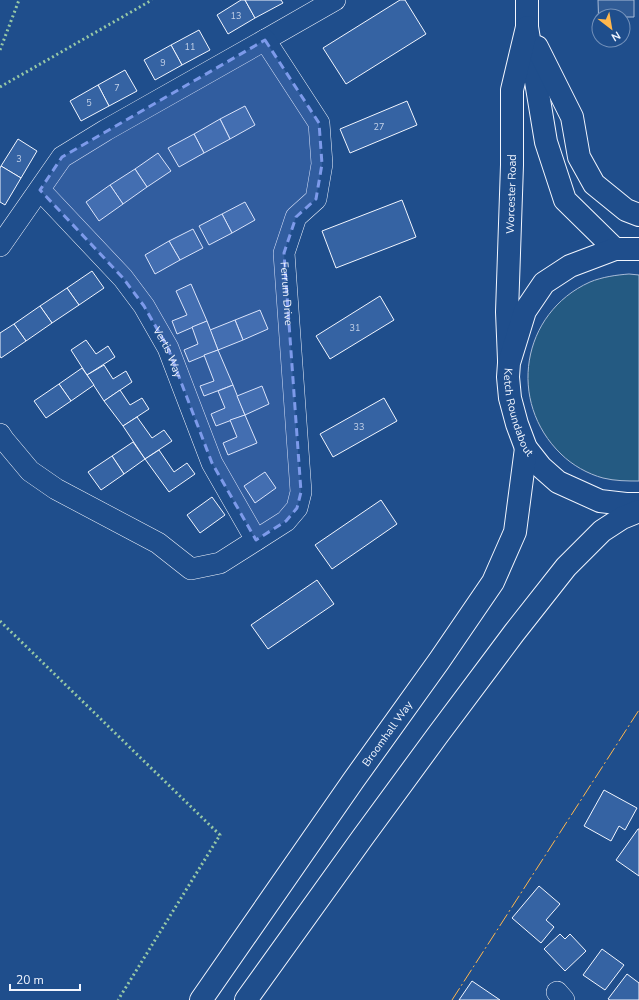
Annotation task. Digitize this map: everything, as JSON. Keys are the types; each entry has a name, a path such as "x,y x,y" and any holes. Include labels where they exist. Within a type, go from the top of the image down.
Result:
{"main road":[{"name":"Worcester Road","path":"527,0 527,27 546,142 565,200 615,249"},
{"name":"Worcester Road","path":"509,363 507,312 512,165 512,90 527,27"},
{"path":"527,27 572,117 579,156 594,184 626,210 639,215"},
{"name":"Ketch Roundabout","path":"639,249 615,249 570,266 544,283 525,311 509,363 508,377 510,398 517,424 526,448 541,467 558,482 600,501 639,504"},
{"name":"Broomhall Way","path":"201,1000 353,781 494,582 515,532 526,448"},
{"path":"246,1000 432,742 566,567 602,531 622,518 639,511"}],"street":[{"path":"0,246 62,157 106,130 335,0"},
{"name":"Ferrum Drive","path":"0,434 30,471 56,489 158,543 191,568 220,563 286,521 297,508 301,492 284,253 296,217 316,199 322,164 319,123 266,40"},
{"name":"Vertis Way","path":"40,190 124,278 144,306 168,348 212,463 256,540"}],"highlighted area":[{"path":"265,40 319,123 322,164 316,199 296,217 284,253 301,492 297,508 286,521 256,540 212,463 168,348 144,306 123,278 40,190 62,157"}],"shaded area":[{"path":"598,0 634,0 634,17 631,17 631,8 598,8"},
{"path":"629,274 639,275 639,481 616,480 597,476 580,469 565,458 544,433 533,410 528,385 529,360 536,336 549,315 567,296 590,282 609,276"}],"building":[{"path":"241,0 245,0 255,18 228,34 217,15"},
{"path":"245,0 281,0 283,3 255,18"},
{"path":"400,0 405,0 426,34 346,84 323,48"},
{"path":"199,30 210,50 182,65 171,45"},
{"path":"171,45 182,65 155,80 144,60"},
{"path":"125,70 137,91 109,106 98,85"},
{"path":"98,85 109,106 81,121 70,101"},
{"path":"407,101 417,125 350,153 340,129"},
{"path":"245,106 255,125 230,139 220,119"},
{"path":"220,119 230,139 204,153 194,134"},
{"path":"194,134 204,153 179,167 168,148"},
{"path":"18,139 37,151 21,178 1,166"},
{"path":"158,153 171,171 147,187 135,169"},
{"path":"1,166 21,178 5,205 0,202"},
{"path":"135,169 147,187 123,204 110,185"},
{"path":"110,185 123,204 99,221 86,202"},
{"path":"402,200 416,237 336,268 322,231"},
{"path":"245,202 255,220 232,233 222,214"},
{"path":"222,214 232,233 209,245 199,226"},
{"path":"193,229 203,248 180,260 169,241"},
{"path":"169,241 180,260 155,274 145,255"},
{"path":"92,271 104,288 79,305 67,288"},
{"path":"191,284 207,321 177,334 172,321 187,315 176,291"},
{"path":"67,288 79,305 52,323 40,306"},
{"path":"380,296 394,320 330,359 316,336"},
{"path":"40,306 52,323 26,341 14,324"},
{"path":"260,310 268,329 243,340 235,320"},
{"path":"235,320 243,340 218,350 210,330"},
{"path":"207,321 218,350 189,362 184,350 198,344 192,327"},
{"path":"14,324 26,341 1,358 0,333"},
{"path":"86,340 96,354 108,346 115,357 87,375 71,350"},
{"path":"218,350 233,385 204,396 200,386 214,381 204,355"},
{"path":"104,365 113,379 126,371 132,382 104,401 87,375"},
{"path":"82,368 94,385 71,401 59,384"},
{"path":"59,384 71,401 46,418 34,401"},
{"path":"233,385 245,415 216,426 211,414 225,408 218,391"},
{"path":"262,386 269,404 245,415 237,396"},
{"path":"120,390 130,405 142,398 149,409 123,426 104,401"},
{"path":"384,398 397,421 333,457 320,434"},
{"path":"245,415 257,443 228,455 223,443 237,437 230,420"},
{"path":"137,417 152,438 164,430 172,441 145,459 123,426"},
{"path":"133,442 145,459 124,474 112,456"},
{"path":"159,450 174,472 187,463 195,474 169,492 145,459"},
{"path":"112,456 124,474 101,490 88,472"},
{"path":"265,472 276,488 255,503 244,486"},
{"path":"212,497 225,515 200,533 187,515"},
{"path":"381,500 397,524 332,569 315,545"},
{"path":"317,580 334,604 268,649 251,625"},
{"path":"604,790 637,808 625,830 619,826 611,841 584,826"},
{"path":"639,829 639,876 616,860"},
{"path":"539,886 560,904 546,920 554,927 541,943 512,918"},
{"path":"560,934 565,939 570,934 586,951 565,971 544,949"},
{"path":"602,949 624,965 605,990 583,975"},
{"path":"627,974 639,983 639,1000 608,999"},
{"path":"472,981 500,1000 459,1000"}],"hedge":[{"path":"0,50 19,0"},
{"path":"0,87 152,0"},
{"path":"0,621 220,835 118,1000"}],"power":[{"path":"452,1000 639,710"}]}
